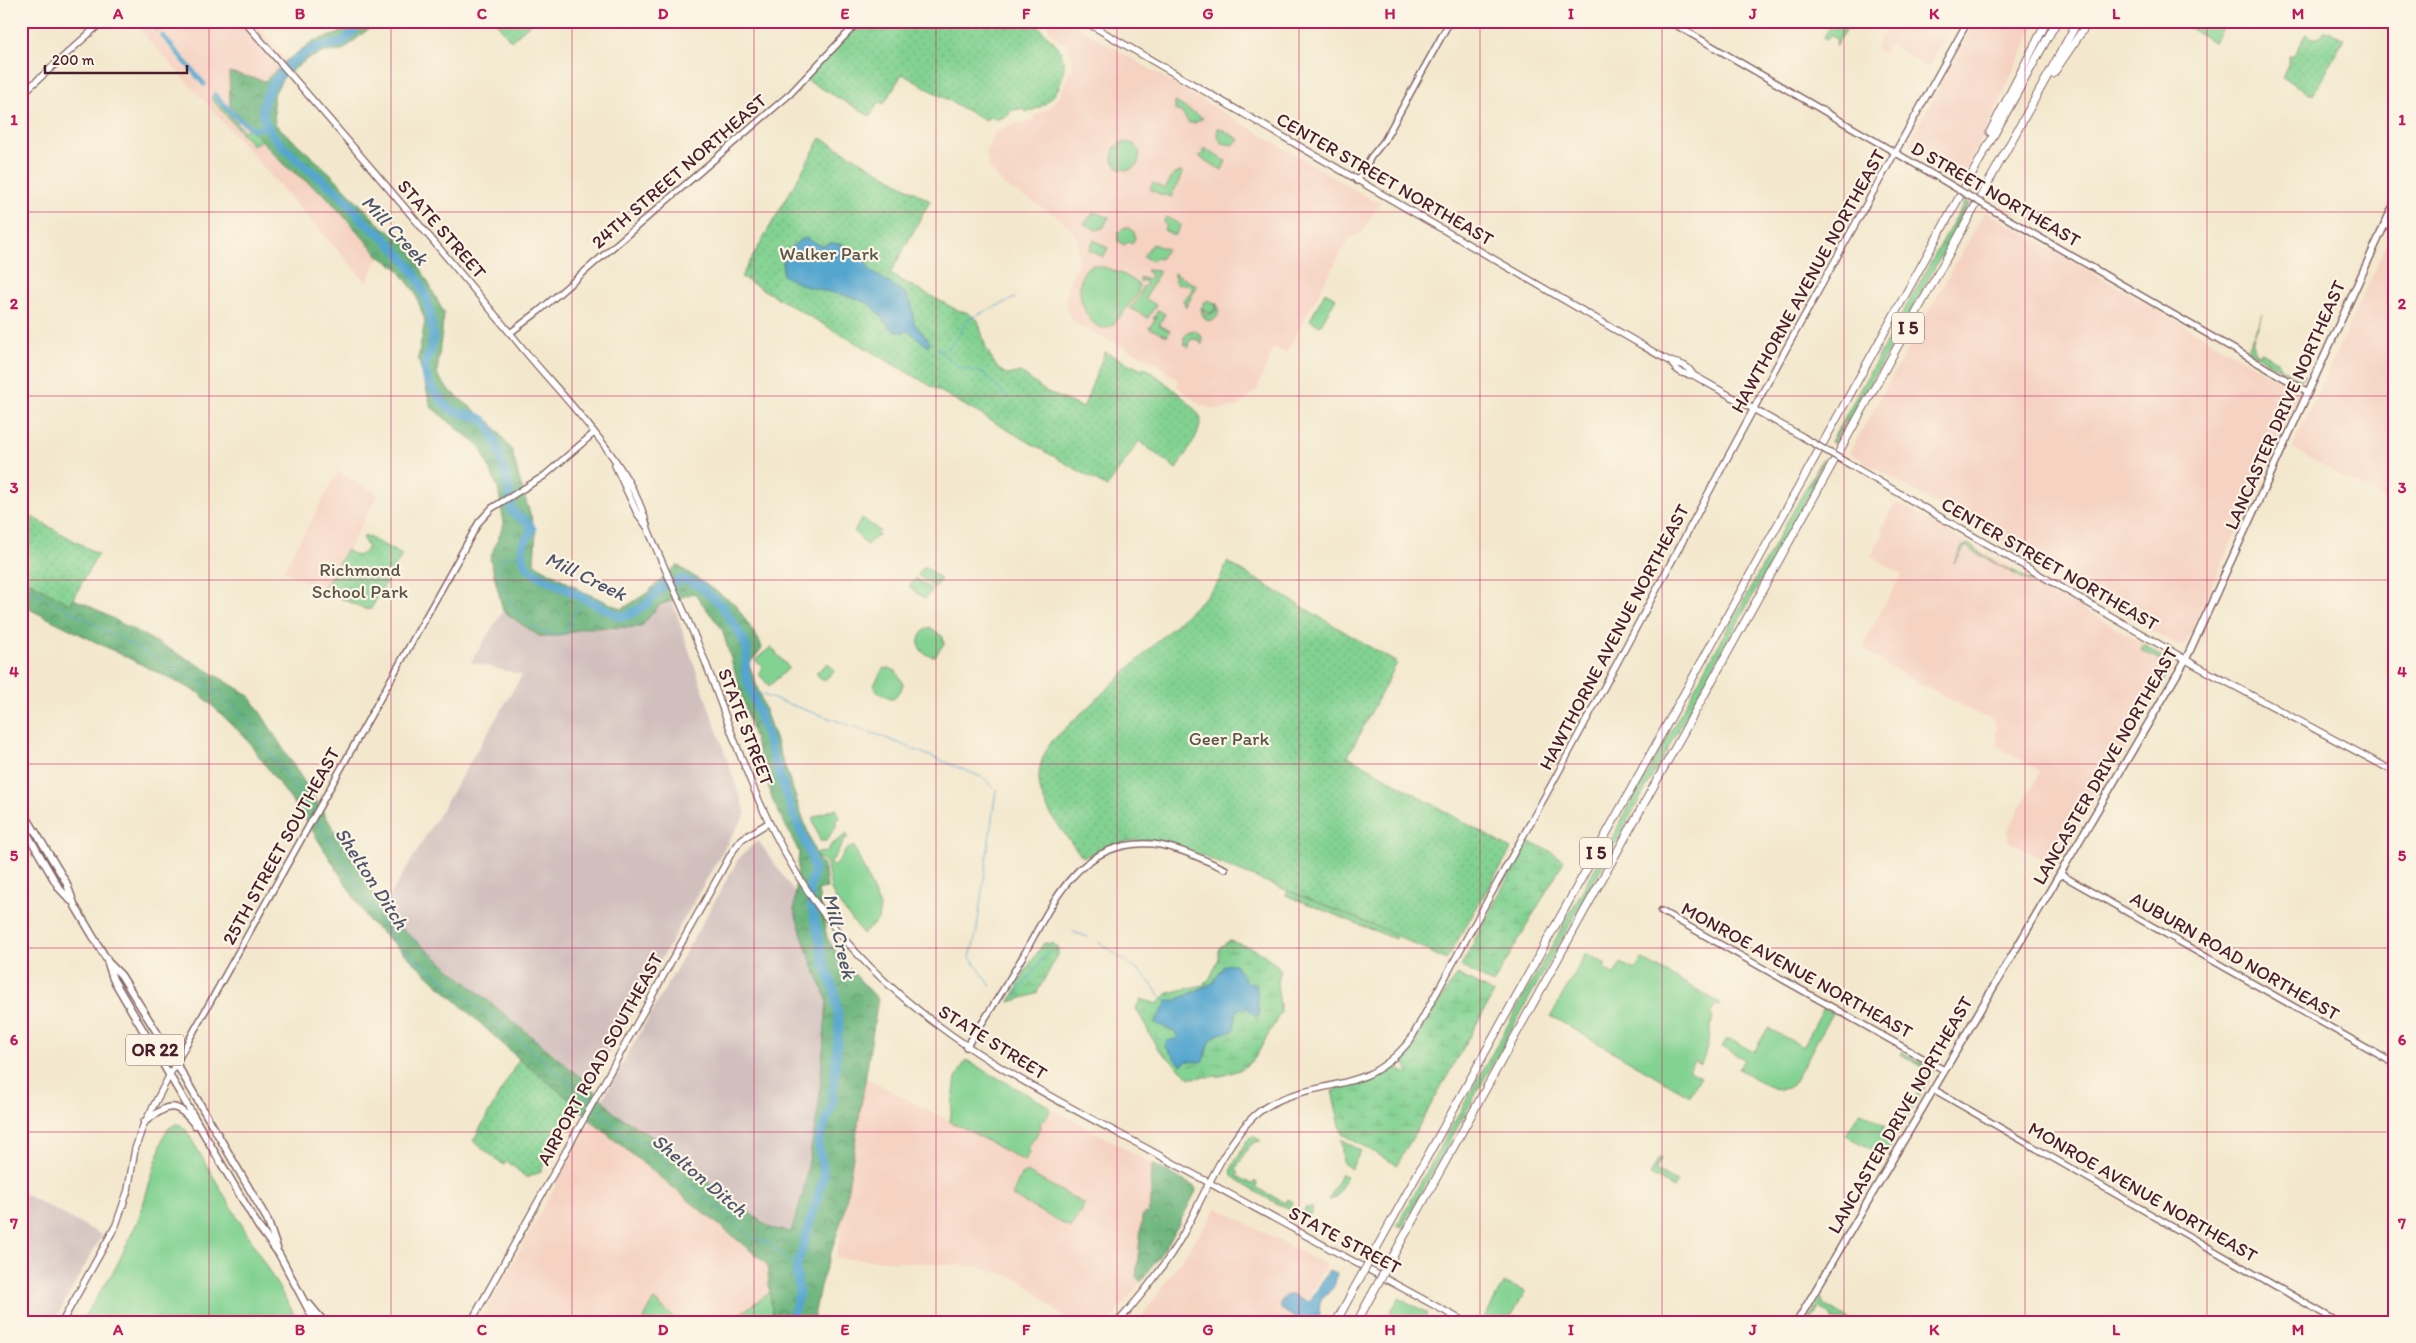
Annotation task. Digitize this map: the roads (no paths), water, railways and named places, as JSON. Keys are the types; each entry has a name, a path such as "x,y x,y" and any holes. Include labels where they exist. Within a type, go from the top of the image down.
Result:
{"highway":[{"name":"I 5","path":"1972,175 1991,131 2046,21"},
{"name":"I 5","path":"1336,1322 2057,21"},
{"name":"I 5","path":"1357,1322 2078,21"},
{"path":"2039,92 2089,21"}],"main road":[{"path":"21,95 103,21"},
{"name":"STATE STREET","path":"244,21 594,432 613,460 628,477 644,511 648,529 698,645 768,823 798,876 824,914 883,980 920,1013 966,1047 1210,1184 1465,1322"},
{"name":"CENTER STREET NORTHEAST","path":"1084,21 1671,362 1674,368 1686,375 1694,375 1754,409 2186,660 2395,772"},
{"name":"HAWTHORNE AVENUE NORTHEAST","path":"1118,1322 1161,1270 1239,1133 1269,1105 1295,1094 1350,1081 1369,1074 1392,1059 1411,1039 1507,867 1754,409 1968,21"},
{"name":"LANCASTER DRIVE NORTHEAST","path":"1797,1322 2186,660 2395,202"},
{"name":"OR 22","path":"21,808 57,867 75,906 106,960 113,979 206,1140 258,1226 279,1254 315,1322"},
{"name":"OR 22","path":"21,823 53,876 75,906"},
{"name":"AIRPORT ROAD SOUTHEAST","path":"471,1322 732,852 742,838 768,823"},
{"path":"38,852 52,867 57,867"},
{"name":"OR 22","path":"106,960 121,975 176,1063 267,1219 279,1254"},
{"name":"25TH STREET SOUTHEAST","path":"62,1322 120,1215 144,1122 176,1063"},
{"path":"144,1122 163,1109 178,1107 206,1140"},
{"name":"OR 22","path":"303,1298 324,1322"}],"street":[{"name":"24TH STREET NORTHEAST","path":"510,333 555,298 783,100 859,21"},
{"path":"1357,180 1371,157 1382,144 1450,21"},
{"name":"D STREET NORTHEAST","path":"1669,21 2308,392"},
{"path":"1685,30 1690,21"},
{"name":"25TH STREET SOUTHEAST","path":"176,1063 475,529 485,514 544,476 594,432"},
{"path":"966,1047 1065,883 1092,859 1116,848 1152,844 1176,850 1225,869"},
{"name":"AUBURN ROAD NORTHEAST","path":"2060,874 2395,1064"},
{"name":"MONROE AVENUE NORTHEAST","path":"1661,910 1944,1070"},
{"name":"MONROE AVENUE NORTHEAST","path":"1933,1089 2338,1322"}],"water":[{"path":"804,238 823,246 829,243 841,244 858,251 871,271 906,294 912,306 914,323 930,342 928,346 908,331 900,332 889,327 873,307 867,303 803,285 783,275 783,263 787,253 794,244"},
{"path":"1235,964 1247,983 1256,983 1259,1015 1256,1017 1247,1008 1237,1009 1234,1030 1219,1034 1212,1040 1202,1062 1187,1061 1181,1065 1165,1046 1167,1041 1176,1039 1177,1035 1175,1032 1155,1023 1168,1000 1174,1001 1213,983 1224,966"},
{"path":"1329,1270 1337,1274 1335,1283 1321,1300 1319,1307 1320,1315 1315,1322 1301,1322 1281,1309 1280,1303 1286,1295 1294,1295 1306,1302 1311,1300"}],"waterway":[{"path":"150,21 157,29"},
{"name":"Mill Creek","path":"360,21 351,34 340,43 317,48 306,53 297,58 282,72 265,98 263,107 264,119 281,145 343,197 363,221 399,253 414,273 429,307 432,330 433,339 425,367 426,376 438,396 450,409 480,418 488,426 502,463 512,512 527,522 532,529 522,547 524,562 529,569 538,575 621,617 629,615 647,604 663,586 684,579 700,586 722,606 743,639 747,649 745,673 791,808 810,854 814,870 810,886 810,898 824,963 835,993 839,1024 832,1105 818,1143 824,1175 796,1269 799,1293 791,1322"},
{"path":"163,36 204,84"},
{"path":"215,95 233,114 255,130 268,125"},
{"path":"938,349 949,348 970,318 1015,298"},
{"path":"938,350 959,367 985,374 998,389 1009,397"},
{"path":"521,554 504,557 500,567 501,581 516,610 527,622 540,631 554,634 566,631 582,598"},
{"name":"Shelton Ditch","path":"21,584 210,688 234,706 248,722 314,815"},
{"path":"751,691 881,736 984,778 996,790 976,935 970,957 991,986"},
{"name":"Shelton Ditch","path":"316,818 384,926 404,950 486,1013 591,1100"},
{"path":"1073,932 1088,937"},
{"path":"1099,942 1143,974 1166,1002"},
{"path":"1015,996 1051,948"},
{"name":"Shelton Ditch","path":"595,1104 622,1134 655,1151 681,1179 728,1215 753,1238 771,1244 796,1269"}],"park label":[{"name":"Walker Park","path":"829,253"},
{"name":"Richmond School Park","path":"360,580"},
{"name":"Geer Park","path":"1229,738"}]}
